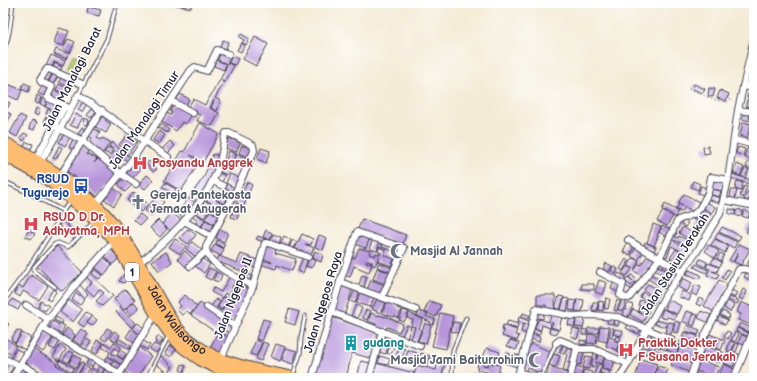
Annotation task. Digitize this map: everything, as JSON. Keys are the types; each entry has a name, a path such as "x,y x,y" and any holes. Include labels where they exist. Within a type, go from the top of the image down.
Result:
{"highway":[{"name":"Jalan Walisongo","path":"3,142 38,161 60,176 95,205 118,231 175,325 186,337 222,369"},
{"name":"Jalan Walisongo","path":"3,154 46,178 96,220 115,240 156,313 170,333 190,354 222,369 254,375 293,378"}],"street":[{"name":"Jalan Stasiun Jerakah","path":"619,378 666,294 696,253 720,214 735,140 738,110 754,38"},
{"name":"Jalan Manalagi Timur","path":"95,205 145,142 194,67 207,71 217,50 229,54"},
{"path":"68,107 48,96 52,88 40,81 47,69 82,84"},
{"path":"743,86 754,88"},
{"path":"78,94 168,158"},
{"name":"Jalan Manalagi Barat","path":"38,161 68,107 78,94"},
{"path":"171,101 193,114"},
{"path":"60,176 102,110"},
{"path":"738,110 754,112"},
{"path":"57,128 83,141 121,174 136,184"},
{"path":"138,264 153,252 184,221 213,180 220,160 225,134 229,133 253,145 254,151 236,191 211,236 206,247 206,251 190,266"},
{"path":"735,140 754,144"},
{"path":"600,272 623,284 620,295 628,298 659,259 678,220 694,214 700,208 708,193 710,178 713,177 728,180"},
{"path":"213,180 223,186"},
{"path":"724,200 750,205"},
{"path":"184,221 211,236"},
{"name":"Jalan Ngepos Raya","path":"312,378 340,282 357,232 404,248 382,297"},
{"path":"12,378 48,319 115,240"},
{"path":"628,240 683,272"},
{"name":"Jalan Ngepos II","path":"222,369 235,326 252,286 264,244 268,243 308,257"},
{"path":"206,251 220,268 252,286"},
{"path":"690,378 704,337 740,269 745,268 754,272"},
{"path":"340,282 416,310"},
{"path":"26,305 48,319"},
{"path":"207,307 235,326"},
{"path":"530,376 520,373 519,370 528,342 535,310 538,309 572,316 592,314 618,316 671,339"},
{"path":"331,312 420,346"},
{"path":"43,328 119,376 156,313"},
{"path":"734,378 754,329"},
{"path":"369,378 382,331"},
{"path":"556,343 560,340 574,345 576,348 582,350 594,349 628,364"},
{"path":"570,378 576,348"},
{"path":"3,358 21,365 44,378"}],"lane":[{"path":"3,51 10,31 13,3"},
{"name":"Jalan Manalagi Barat","path":"78,94 107,39 117,3"},
{"path":"3,181 63,211"},
{"path":"3,302 27,270 71,199"},
{"path":"54,287 34,272 35,266 56,244 58,243 68,247 96,220"},
{"path":"293,378 300,354 305,316"},
{"path":"452,378 453,350 466,318"},
{"path":"147,378 170,333"},
{"path":"530,376 533,374 542,375 556,343"}],"path":[{"path":"688,89 714,100 728,102 732,99 740,101"}],"green space":[{"path":"73,54 80,57 74,71 67,68"}],"building":[{"path":"166,3 192,3 191,8"},
{"path":"88,7 101,10 99,16 87,13"},
{"path":"59,28 69,31 63,46 54,43"},
{"path":"241,34 249,39 246,45 242,43 244,40 239,37"},
{"path":"255,37 268,44 256,66 243,59"},
{"path":"68,39 75,42 70,53 63,49"},
{"path":"223,40 228,42 226,49 220,46"},
{"path":"241,43 245,45 241,52 237,50"},
{"path":"56,49 68,54 66,59 54,54"},
{"path":"220,53 230,57 227,64 218,60"},
{"path":"51,55 65,61 63,66 54,62 52,68 46,66"},
{"path":"232,56 238,59 235,65 229,63"},
{"path":"216,60 226,64 224,70 214,66"},
{"path":"55,63 62,67 59,73 52,69"},
{"path":"228,63 234,66 225,82 220,80"},
{"path":"48,70 53,72 47,83 43,81"},
{"path":"53,74 58,76 52,86 48,84"},
{"path":"62,76 71,81 68,87 59,82"},
{"path":"220,80 224,82 215,98 221,101 217,111 211,108 214,100 210,108 219,113 212,126 197,121 200,115 187,109 193,99 205,105"},
{"path":"3,82 22,90 18,100 3,93"},
{"path":"24,83 31,86 28,92 21,89"},
{"path":"44,84 50,87 46,97 38,93"},
{"path":"59,84 68,89 65,94 56,90"},
{"path":"694,84 705,89 703,93 692,89"},
{"path":"709,88 715,89 713,97 708,96"},
{"path":"54,90 64,95 59,102 51,99"},
{"path":"720,90 729,94 726,101 717,98"},
{"path":"180,94 189,99 184,108 174,103"},
{"path":"748,94 754,95 754,109 751,108 753,98 747,98"},
{"path":"37,95 41,97 39,104 35,103"},
{"path":"42,98 47,99 45,106 40,105"},
{"path":"3,100 10,103 7,109 3,107"},
{"path":"48,100 61,105 58,112 45,107"},
{"path":"747,100 751,101 750,107 746,106"},
{"path":"83,101 87,104 82,112 78,110"},
{"path":"174,105 191,116 186,124 182,122 176,131 162,122 167,113 171,115 172,112 170,111"},
{"path":"94,107 97,110 91,118 87,115"},
{"path":"36,108 40,110 38,116 34,114"},
{"path":"48,109 58,113 56,118 46,114"},
{"path":"3,111 11,114 3,132"},
{"path":"744,111 750,112 749,121 742,119"},
{"path":"76,114 83,117 77,128 70,125"},
{"path":"20,115 26,118 17,137 10,133"},
{"path":"100,116 106,118 105,120 111,124 106,133 94,126"},
{"path":"46,117 56,122 54,127 44,122"},
{"path":"85,118 89,120 88,125 84,124"},
{"path":"32,120 37,122 34,130 29,128"},
{"path":"743,122 751,124 747,138 740,136"},
{"path":"200,123 219,134 203,162 190,155 200,161 181,191 164,181 182,151 184,152"},
{"path":"162,124 169,130 167,133 159,128"},
{"path":"82,127 87,130 84,137 78,134"},
{"path":"93,128 100,132 97,138 101,140 102,138 110,142 103,153 95,150 96,148 89,144 92,138 88,136"},
{"path":"159,131 165,135 159,144 153,140"},
{"path":"24,133 28,135 24,141 20,138"},
{"path":"65,133 70,137 65,146 59,142"},
{"path":"126,136 131,139 132,137 138,140 128,155 124,153 131,158 128,162 122,157 115,165 108,160 115,151 109,146 112,142 122,151 124,148 119,145"},
{"path":"229,138 240,143 236,152 225,148"},
{"path":"73,139 80,143 76,151 69,147"},
{"path":"170,141 175,146 168,153 162,149"},
{"path":"26,142 33,144 31,149 24,146"},
{"path":"82,144 90,149 86,155 88,154 97,159 94,163 99,158 118,173 98,197 77,178 66,171"},
{"path":"242,145 251,149 248,157 239,153"},
{"path":"59,146 62,148 56,159 53,158"},
{"path":"708,146 710,153 704,154 703,147"},
{"path":"109,147 113,150 110,155 104,152"},
{"path":"738,147 745,149 743,156 736,153"},
{"path":"748,147 754,149 750,159 744,157"},
{"path":"261,148 270,151 266,163 257,159"},
{"path":"229,151 236,154 232,162 226,160"},
{"path":"213,154 220,156 207,187 196,201 190,196 204,177"},
{"path":"237,154 247,158 243,168 233,164"},
{"path":"138,158 145,164 132,179 126,174"},
{"path":"149,161 157,169 153,172 146,164"},
{"path":"224,161 233,164 232,168 223,164"},
{"path":"748,162 754,164 754,171 746,167"},
{"path":"737,164 744,167 740,176 733,173"},
{"path":"223,166 230,169 227,175 220,172"},
{"path":"745,168 749,170 745,178 741,176"},
{"path":"754,171 754,186 731,178 732,174 751,180"},
{"path":"219,173 225,176 222,182 216,179"},
{"path":"230,174 239,178 235,188 226,183"},
{"path":"147,175 153,180 145,189 139,184"},
{"path":"125,177 132,185 125,192 118,184"},
{"path":"712,177 724,179 722,191 713,189 721,191 719,197 709,194"},
{"path":"693,181 700,184 698,190 691,187"},
{"path":"737,181 743,183 741,191 735,189"},
{"path":"247,182 252,185 248,195 242,193"},
{"path":"165,183 176,189 173,194 162,187"},
{"path":"701,186 706,188 703,195 698,193"},
{"path":"744,186 747,187 743,198 740,196"},
{"path":"112,187 122,194 114,206 104,199"},
{"path":"225,188 231,191 224,204 218,201"},
{"path":"731,190 737,190 735,199 730,198"},
{"path":"748,191 754,194 754,200 749,198 748,201 744,199"},
{"name":"Gereja Pantekosta Jemaat Anugerah","path":"134,192 148,204 141,212 127,200"},
{"path":"209,192 218,197 216,200 224,205 218,215 211,210 214,205 204,199"},
{"path":"240,194 247,197 244,206 236,203"},
{"path":"684,194 699,202 694,212 685,207 682,212 676,210 679,204 683,206 678,203"},
{"path":"708,194 720,198 718,203 707,199"},
{"path":"157,196 164,202 152,216 145,210"},
{"path":"189,198 195,203 183,218 177,213"},
{"path":"203,200 213,205 210,209 201,204"},
{"path":"705,201 715,207 712,213 702,207"},
{"path":"665,204 678,211 675,217 662,210"},
{"path":"235,205 241,207 237,219 231,217"},
{"path":"201,206 209,210 204,218 197,213"},
{"path":"701,208 711,214 707,220 697,214"},
{"path":"754,208 754,220 749,218"},
{"path":"729,209 736,210 735,215 729,214"},
{"path":"739,209 742,210 742,216 739,217 736,216 735,213 736,210"},
{"path":"744,210 750,213 748,218 742,216"},
{"path":"210,211 221,217 216,225 205,219"},
{"path":"663,211 673,216 667,226 657,221"},
{"path":"172,213 181,220 171,231 162,224"},
{"path":"195,213 205,220 200,228 195,225 198,220 192,216"},
{"path":"140,214 146,219 140,225 134,220"},
{"path":"696,215 707,222 704,226 693,219"},
{"path":"362,219 406,235 402,246 358,229"},
{"path":"682,219 688,223 685,227 679,223"},
{"path":"158,220 167,229 160,237 150,228"},
{"path":"206,220 215,226 210,233 201,228"},
{"path":"64,221 74,233 70,237 59,225"},
{"path":"698,222 703,227 700,232 694,227"},
{"path":"750,223 754,224 754,235 746,232"},
{"path":"653,224 661,227 654,246 647,243"},
{"path":"662,226 670,229 666,236 659,232"},
{"path":"683,227 695,235 691,241 679,233"},
{"path":"722,227 741,236 738,241 719,232"},
{"path":"188,229 196,235 188,244 180,238"},
{"path":"220,229 228,233 224,242 216,238"},
{"path":"29,230 35,234 31,239 25,236"},
{"path":"266,230 272,233 270,240 263,237"},
{"path":"673,231 677,233 675,237 678,238 679,236 690,242 688,246 674,240 676,243 687,247 684,252 671,246 667,257 662,255"},
{"path":"359,233 370,237 366,248 355,244"},
{"path":"718,233 737,242 734,248 715,238"},
{"path":"273,234 281,237 279,244 270,240"},
{"path":"302,234 313,239 311,245 305,244 314,248 310,256 302,253 302,250 301,254 294,251"},
{"path":"319,235 327,238 323,250 315,247"},
{"path":"258,236 265,239 263,242 256,239"},
{"path":"284,236 291,240 288,247 280,244"},
{"path":"175,239 186,246 180,254 169,247"},
{"path":"373,239 380,241 377,251 369,249"},
{"path":"715,239 728,246 725,253 711,245"},
{"path":"217,240 225,244 223,248 216,244"},
{"path":"293,240 297,242 294,249 289,247"},
{"path":"192,242 202,250 196,257 186,249"},
{"path":"383,242 402,249 400,254 382,247"},
{"path":"645,242 656,247 654,251 644,246"},
{"path":"267,243 277,247 275,253 296,259 292,271 277,265 276,269 260,264 262,260 272,263 262,258"},
{"path":"627,243 634,246 630,255 623,252"},
{"path":"215,244 224,249 221,256 211,251"},
{"path":"739,244 750,249 741,265 734,262 738,253 733,262 729,260"},
{"path":"709,245 719,251 715,258 705,251"},
{"path":"57,246 82,272 62,291 37,266"},
{"path":"379,247 386,250 384,255 394,259 391,266 378,261 379,257 375,266 372,264 369,272 354,266 350,277 344,275 351,257 355,258 359,248 370,251 369,254 375,256 376,253 380,255 381,253 378,252","holes":["367,260 372,262 371,264 366,262"]},
{"path":"636,247 643,252 638,260 631,256"},
{"path":"676,249 686,256 681,264 670,258"},
{"path":"111,250 119,258 113,264 104,256"},
{"path":"754,250 754,268 747,265"},
{"path":"185,251 193,259 186,267 178,259"},
{"path":"315,251 323,255 321,262 312,258"},
{"path":"166,252 172,262 159,271 152,261"},
{"path":"720,253 724,255 721,261 717,259"},
{"path":"241,254 258,260 255,268 249,266 249,263 246,273 217,261 219,256 237,263"},
{"path":"648,255 655,259 643,276 634,271 639,264 641,265"},
{"path":"103,256 112,265 104,275 94,266"},
{"path":"200,257 210,264 204,273 194,265"},
{"path":"303,257 308,259 303,273 298,271"},
{"path":"309,258 315,260 312,268 306,266"},
{"path":"633,258 639,261 634,269 628,265"},
{"path":"714,258 722,262 719,267 711,263"},
{"path":"626,259 629,261 623,271 620,269"},
{"path":"700,259 707,262 705,267 698,263"},
{"path":"379,263 393,268 391,272 377,267"},
{"path":"606,263 612,266 609,272 603,269"},
{"path":"664,263 673,267 671,271 662,267"},
{"path":"708,263 719,267 717,272 712,271 719,274 717,279 707,275 710,269 706,268"},
{"path":"696,264 708,270 706,273 694,267"},
{"path":"657,265 672,274 669,279 654,269"},
{"path":"613,266 618,269 616,274 611,271"},
{"path":"627,266 632,269 627,276 622,273"},
{"path":"209,268 216,271 211,280 205,277"},
{"path":"377,268 391,273 386,284 373,279"},
{"path":"95,269 103,275 99,279 92,274"},
{"path":"727,269 730,271 725,280 722,278"},
{"path":"689,270 701,275 699,279 687,274"},
{"path":"747,271 754,276 754,282 744,277"},
{"path":"217,272 222,275 219,282 213,280"},
{"path":"89,273 113,296 102,306 96,301 104,293 99,289 94,296 86,289 92,282 86,277"},
{"path":"245,273 251,275 250,280 243,278"},
{"path":"619,273 626,277 622,283 615,278"},
{"path":"124,274 128,277 124,283 119,281"},
{"path":"651,274 667,285 664,289 648,279"},
{"path":"31,275 48,286 39,300 23,291 20,297 14,293 19,286 23,288"},
{"path":"362,275 367,277 364,287 359,285"},
{"path":"632,275 638,281 636,284 635,282 631,286 625,281 628,277 633,281 629,277"},
{"path":"230,276 236,279 228,295 225,293 222,298 211,292 214,288 221,292"},
{"path":"683,278 692,283 687,292 678,287"},
{"path":"237,279 246,284 244,287 250,289 236,322 210,308 216,299 220,302 216,307 222,311 224,306 222,310 218,307 223,297 228,299 226,304 233,289 237,291 233,288"},
{"path":"371,280 385,285 381,295 367,290"},
{"path":"599,280 607,283 603,295 595,292"},
{"path":"719,280 729,285 714,312 704,306"},
{"path":"614,281 621,284 618,292 611,289"},
{"path":"79,284 88,294 84,298 75,288"},
{"path":"582,284 594,284 594,290 581,289"},
{"path":"648,284 660,291 656,298 644,290"},
{"path":"342,285 353,288 344,316 333,312"},
{"path":"695,285 701,287 697,296 691,293"},
{"path":"625,286 631,289 629,296 622,293"},
{"path":"53,289 56,292 50,301 47,299"},
{"path":"125,289 135,300 124,310 114,299"},
{"path":"743,289 747,291 743,300 739,298"},
{"path":"355,290 360,292 355,303 350,301"},
{"path":"732,290 737,293 734,298 729,295"},
{"path":"682,291 691,295 689,301 679,297"},
{"path":"643,292 656,299 653,305 640,297"},
{"path":"76,293 84,298 80,305 72,300"},
{"path":"360,293 374,298 370,307 356,303"},
{"path":"185,295 197,307 190,314 187,311 182,315 177,310 181,306 178,302"},
{"path":"537,295 555,295 555,309 546,309 546,305 537,305"},
{"path":"559,296 564,297 560,310 555,308"},
{"path":"730,297 739,301 737,304 729,300"},
{"path":"564,298 569,299 567,311 561,310"},
{"path":"606,298 610,299 608,309 604,308"},
{"path":"623,298 627,299 623,311 618,310"},
{"path":"699,298 704,300 701,306 696,304"},
{"path":"12,299 21,304 18,310 9,305"},
{"path":"377,299 386,303 380,313 372,309"},
{"path":"577,299 584,300 582,312 575,311"},
{"path":"69,300 82,310 73,322 60,312"},
{"path":"570,300 576,301 575,311 569,310"},
{"path":"617,300 620,301 617,311 614,310"},
{"path":"640,300 650,304 648,309 638,305"},
{"path":"669,300 681,306 677,314 665,309"},
{"path":"41,301 49,306 45,311 38,307"},
{"path":"429,301 441,305 436,317 424,312"},
{"path":"599,301 604,302 603,311 598,310"},
{"path":"728,301 734,305 730,312 724,308"},
{"path":"134,302 139,308 131,315 126,309"},
{"path":"387,302 398,306 397,308 402,310 398,318 382,313"},
{"path":"593,302 598,302 597,311 592,310"},
{"path":"741,302 754,308 754,326 738,320 741,314 737,312"},
{"path":"200,303 223,320 215,332 191,315"},
{"path":"628,303 633,305 628,317 623,315"},
{"path":"356,305 362,308 357,318 351,316"},
{"path":"639,307 649,311 647,315 638,311"},
{"path":"120,308 136,323 132,328 116,312"},
{"path":"289,309 299,312 295,325 285,322"},
{"path":"633,309 646,317 643,322 630,315"},
{"path":"663,309 676,315 674,319 660,317"},
{"path":"366,310 371,311 367,320 363,318"},
{"path":"403,310 409,312 404,322 399,320"},
{"path":"419,311 427,314 426,316 435,319 433,325 430,324 431,322 417,316"},
{"path":"538,311 544,312 543,319 536,318"},
{"path":"686,311 693,313 689,324 682,321"},
{"path":"701,311 711,315 707,322 698,318"},
{"path":"723,311 730,315 728,319 720,315"},
{"path":"86,312 91,316 84,327 78,323"},
{"path":"371,313 379,316 385,316 403,324 399,332 387,327 385,331 375,326 376,324 368,321"},
{"path":"409,313 423,319 419,329 421,330 417,341 411,339 415,327 411,326 413,320 407,318"},
{"path":"440,313 453,316 446,349 432,346"},
{"path":"523,313 531,316 530,319 522,316"},
{"path":"552,313 562,316 559,330 551,327 553,323 551,322 550,328 542,325 541,330 534,328 539,319 549,322"},
{"path":"693,314 698,315 694,326 690,324"},
{"path":"92,316 97,320 92,326 87,323"},
{"path":"570,316 576,318 574,327 568,325"},
{"path":"608,316 614,317 613,324 607,323"},
{"path":"719,316 728,320 725,325 717,320"},
{"path":"56,317 63,321 61,324 65,326 60,336 48,330 53,321 59,325 60,323 54,320"},
{"name":"gudang","path":"332,317 379,333 373,359 352,353 346,378 327,378 315,375"},
{"path":"519,317 529,321 528,325 518,321"},
{"path":"577,317 585,319 583,328 575,327"},
{"path":"615,317 620,319 618,326 613,324"},
{"path":"263,319 270,321 262,341 256,339"},
{"path":"3,320 9,324 3,333"},
{"path":"656,320 668,323 666,327 655,324"},
{"path":"224,321 233,326 230,333 220,328"},
{"path":"508,321 518,324 517,329 506,325"},
{"path":"675,321 681,323 678,333 673,332"},
{"path":"453,322 460,323 458,333 451,331"},
{"path":"668,322 674,323 671,334 666,333"},
{"path":"138,323 144,328 139,334 133,328"},
{"path":"425,323 431,326 426,344 418,341"},
{"path":"629,323 641,328 638,334 626,328"},
{"path":"740,323 752,328 750,332 738,328"},
{"path":"523,324 530,326 528,334 521,332"},
{"path":"407,325 411,327 407,338 402,336"},
{"path":"503,325 517,330 515,335 519,336 517,341 502,336 504,331 502,330"},
{"path":"687,325 700,330 698,335 685,331"},
{"path":"600,326 609,327 607,342 598,340"},
{"path":"67,328 75,335 71,343 61,337"},
{"path":"107,328 112,331 106,341 101,338"},
{"path":"220,328 224,331 223,334 228,337 220,353 210,348"},
{"path":"550,328 558,330 556,334 549,332"},
{"path":"573,328 580,330 577,339 571,336"},
{"path":"588,328 599,328 598,333 588,333"},
{"path":"611,328 614,328 612,337 609,336"},
{"path":"737,328 751,334 749,337 736,331"},
{"path":"81,329 88,334 81,345 73,340"},
{"path":"131,329 139,335 134,343 126,337"},
{"path":"534,329 541,331 539,335 533,333"},
{"path":"582,329 587,330 587,335 582,335"},
{"path":"615,329 623,331 621,336 613,334"},
{"path":"17,330 22,332 15,343 11,340"},
{"path":"42,331 53,337 43,352 33,346"},
{"path":"114,331 120,335 116,342 110,338"},
{"path":"727,331 731,333 728,339 724,337"},
{"path":"652,332 664,337 660,348 656,346 654,350 646,346 648,343 652,345 655,338 650,336"},
{"path":"684,332 698,336 696,342 682,337"},
{"path":"735,332 739,334 735,342 731,340"},
{"path":"22,333 31,338 25,350 15,344"},
{"path":"533,334 540,337 539,342 531,339"},
{"path":"588,334 597,335 596,344 587,343"},
{"path":"709,334 725,340 721,350 706,344"},
{"path":"741,335 748,337 745,345 738,343"},
{"path":"158,336 163,339 160,345 155,342"},
{"path":"387,336 392,338 388,347 384,345"},
{"path":"616,336 621,337 617,350 606,346 609,337 615,339"},
{"path":"54,337 60,340 55,350 49,347"},
{"path":"665,338 671,340 666,350 661,348"},
{"path":"682,338 696,343 694,349 680,344 676,354 667,350 668,345 671,346 673,340 681,342"},
{"path":"7,339 16,346 11,354 3,348 3,345"},
{"path":"87,339 91,342 86,350 81,347"},
{"path":"120,339 131,346 129,349 117,342"},
{"path":"97,340 103,343 97,354 92,351"},
{"path":"142,340 150,345 147,350 138,345"},
{"path":"256,340 262,343 256,356 250,354"},
{"path":"510,340 519,343 516,350 507,346"},
{"path":"580,340 587,341 586,345 580,344"},
{"path":"730,341 735,343 731,352 727,350"},
{"path":"114,342 121,347 119,351 115,348 111,353 125,361 122,365 108,356 110,352 102,347 105,343 111,347"},
{"path":"263,342 268,344 261,361 256,359"},
{"path":"391,342 395,344 391,355 387,353"},
{"path":"559,342 563,343 559,352 555,351"},
{"name":"Masjid Jami Baiturrohim","path":"531,343 551,352 542,374 527,367 526,372 520,370"},
{"path":"620,343 623,344 620,352 617,351"},
{"path":"736,343 739,344 736,352 732,351"},
{"path":"154,344 160,347 156,353 150,349"},
{"path":"276,344 285,347 280,361 271,357"},
{"path":"564,344 568,346 564,354 560,353"},
{"name":"Praktik Dokter F Susana Jerakah","path":"624,344 632,347 628,356 620,353"},
{"path":"60,345 66,349 59,361 53,357"},
{"path":"170,345 176,349 171,357 165,353"},
{"path":"380,345 388,347 386,354 378,352"},
{"path":"680,345 696,351 693,361 677,355"},
{"path":"705,346 723,352 719,363 701,357"},
{"path":"138,347 151,356 137,378 134,378 123,371"},
{"path":"399,347 405,349 401,362 395,361"},
{"path":"643,347 654,351 652,356 642,352"},
{"path":"286,348 297,351 293,364 282,360"},
{"path":"487,348 500,352 497,361 483,357"},
{"path":"16,349 23,352 18,362 11,358"},
{"path":"33,349 57,363 56,365 67,371 62,378 48,377 34,368 33,370 24,364"},
{"path":"568,349 575,350 570,373 563,371"},
{"path":"120,350 126,354 123,359 117,355"},
{"path":"408,350 417,353 414,362 405,360"},
{"path":"656,350 664,353 662,358 654,355"},
{"path":"69,351 74,353 68,363 63,360"},
{"path":"577,352 584,353 581,365 574,364"},
{"path":"594,352 598,353 596,360 599,354 604,356 602,364 596,362 595,368 591,367"},
{"path":"727,352 739,354 740,358 737,365 734,364 733,367 724,363"},
{"path":"421,353 430,356 428,364 418,361"},
{"path":"506,353 510,354 508,364 503,363"},
{"path":"512,354 521,356 517,367 508,364"},
{"path":"554,354 560,356 556,367 549,365"},
{"path":"74,355 81,359 76,368 69,363"},
{"path":"161,356 173,367 168,373 155,363"},
{"path":"380,356 390,359 388,365 378,363"},
{"path":"586,356 592,357 589,369 583,368"},
{"path":"107,357 113,360 109,366 103,363"},
{"path":"605,357 615,360 612,371 602,368"},
{"path":"674,357 692,364 689,372 671,365"},
{"path":"89,358 95,361 92,367 86,364"},
{"path":"439,358 446,360 442,375 449,378 413,378 417,365 436,370"},
{"path":"641,359 657,364 653,378 635,378"},
{"path":"60,360 74,368 72,372 58,364"},
{"path":"700,360 719,367 715,377 696,371"},
{"path":"8,361 15,365 8,375 3,371 3,369"},
{"path":"114,361 121,365 117,371 111,367"},
{"path":"361,361 371,363 368,378 357,378"},
{"path":"478,361 483,362 483,365 488,366 488,363 500,365 497,378 486,377 487,372 477,370"},
{"path":"81,362 84,364 77,375 74,373"},
{"path":"376,363 414,373 413,378 383,378 373,375"},
{"path":"100,364 105,367 102,373 97,370"},
{"path":"182,364 186,366 184,372 180,370"},
{"path":"598,364 602,365 597,378 593,376"},
{"path":"724,364 734,369 730,378 717,378"},
{"path":"84,365 89,368 82,378 78,376"},
{"path":"575,366 583,368 581,377 573,374"},
{"path":"658,366 668,369 665,377 655,374"},
{"path":"106,367 115,372 112,378 103,373"},
{"path":"549,367 570,374 569,378 546,378"},
{"path":"92,368 97,371 94,376 89,373"},
{"path":"601,369 610,372 609,376 600,373"},
{"path":"27,370 34,375 32,378 22,378"},
{"path":"584,370 592,372 590,378 581,378"},
{"path":"67,371 77,376 76,378 63,378"},
{"path":"97,373 104,378 94,378"},
{"path":"472,373 481,375 481,378 471,378"},
{"path":"695,373 710,378 693,378"},
{"path":"599,374 611,378 598,378"}],"place":[{"name":"Posyandu Anggrek","path":"140,163"},
{"name":"RSUD Tugurejo","path":"81,186"},
{"name":"Gereja Pantekosta Jemaat Anugerah","path":"138,202"},
{"name":"RSUD D Dr. Adhyatma, MPH","path":"31,224"},
{"name":"Masjid Al Jannah","path":"398,251"},
{"name":"gudang","path":"351,343"},
{"name":"Praktik Dokter F Susana Jerakah","path":"626,350"},
{"name":"Masjid Jami Baiturrohim","path":"536,360"}]}
